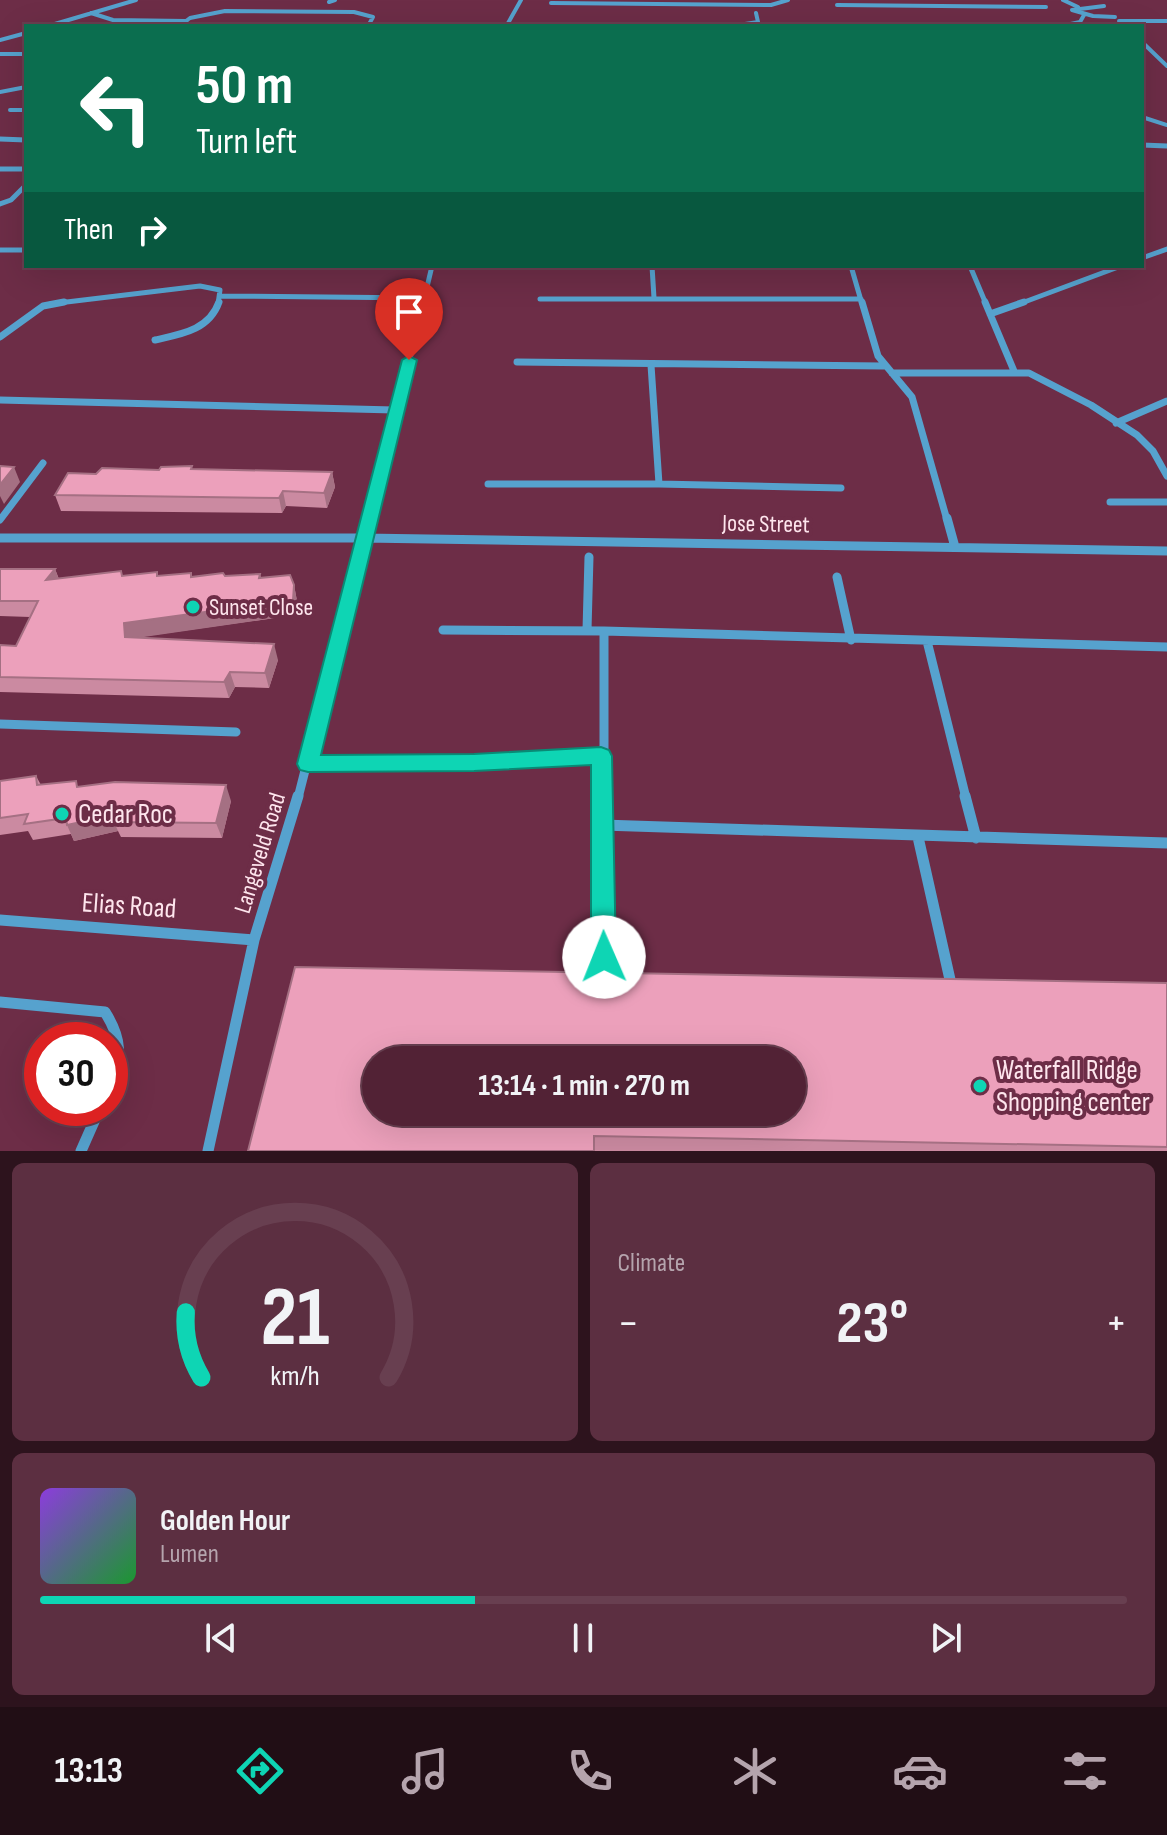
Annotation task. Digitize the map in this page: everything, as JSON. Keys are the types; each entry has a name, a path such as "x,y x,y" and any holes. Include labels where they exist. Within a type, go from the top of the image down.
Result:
{"street":[{"path":"55,24 136,0"},
{"path":"329,2 335,0"},
{"path":"508,24 521,0"},
{"path":"551,3 771,5 788,0"},
{"path":"933,0 937,6"},
{"path":"1063,0 1078,7"},
{"path":"1098,0 1122,24"},
{"path":"837,5 1046,7"},
{"path":"1104,6 1072,10 1084,15 1117,19 1167,21"},
{"path":"91,13 113,20 187,23 202,14 225,11 354,12 373,17 370,24"},
{"path":"745,24 758,22 756,13"},
{"path":"1071,24 1080,22 1084,15"},
{"path":"0,40 24,34"},
{"path":"1144,44 1167,66"},
{"path":"0,54 24,54"},
{"path":"0,92 24,87"},
{"path":"10,110 24,110"},
{"path":"1144,118 1167,125"},
{"path":"0,139 24,140"},
{"path":"1144,145 1167,146"},
{"path":"0,169 24,169"},
{"path":"0,204 11,200 24,187"},
{"path":"1144,257 1167,249"},
{"path":"0,250 24,250"},
{"name":"Langeveld Road","path":"208,1151 254,940 308,764 432,268"},
{"path":"652,268 654,298"},
{"path":"852,268 883,366 912,397 955,547"},
{"path":"971,268 1014,371"},
{"path":"990,314 1116,268"},
{"path":"0,337 14,332 34,309 51,303 200,286 217,288 220,296 210,321 204,326 155,340"},
{"path":"220,296 424,298"},
{"path":"540,299 861,299"},
{"path":"517,362 883,366"},
{"path":"651,365 659,484"},
{"path":"892,373 1014,371 1047,380 1148,444 1167,476"},
{"path":"0,400 394,410"},
{"path":"1116,423 1167,401"},
{"path":"0,520 43,463"},
{"path":"488,484 841,488"},
{"path":"1110,502 1167,502"},
{"name":"Jose Street","path":"0,538 364,538 1167,551"},
{"path":"587,630 589,557"},
{"path":"837,577 851,640"},
{"path":"443,630 587,630 1167,647"},
{"path":"604,631 601,756 604,957 618,970 652,975"},
{"path":"927,641 976,838"},
{"path":"0,724 236,732"},
{"path":"308,764 474,762 601,756"},
{"path":"602,825 1167,843"},
{"path":"918,837 951,984"},
{"name":"Elias Road","path":"0,920 254,940"},
{"path":"935,984 966,985"},
{"path":"0,1002 105,1012 111,1022"},
{"path":"81,1151 92,1126"}],"building":[{"path":"0,466 14,467 0,485"},
{"path":"192,466 191,469 332,472 324,493 283,491 279,498 55,495 68,473 96,474 102,468 159,470 161,467"},
{"path":"0,569 55,569 46,580 121,571 122,576 157,572 157,576 191,573 191,577 223,573 225,576 260,574 259,578 290,575 294,585 293,600 124,623 125,637 274,644 265,673 230,672 224,682 0,677 0,645 16,646 38,601 0,601"},
{"path":"36,776 37,785 76,781 77,787 115,782 226,785 216,823 114,822 114,815 67,825 66,818 24,824 28,814 0,818 0,781"},
{"name":"Waterfall Ridge Shopping center","path":"295,967 1167,983 1167,1147 594,1136 594,1151 248,1151"}],"place":[{"name":"Sunset Close","path":"193,607"},
{"name":"Cedar Roc","path":"62,814"},
{"name":"Waterfall Ridge Shopping center","path":"980,1086"}],"route":[{"path":"409,360 394,410 308,764 474,762 601,756 604,957"}]}
